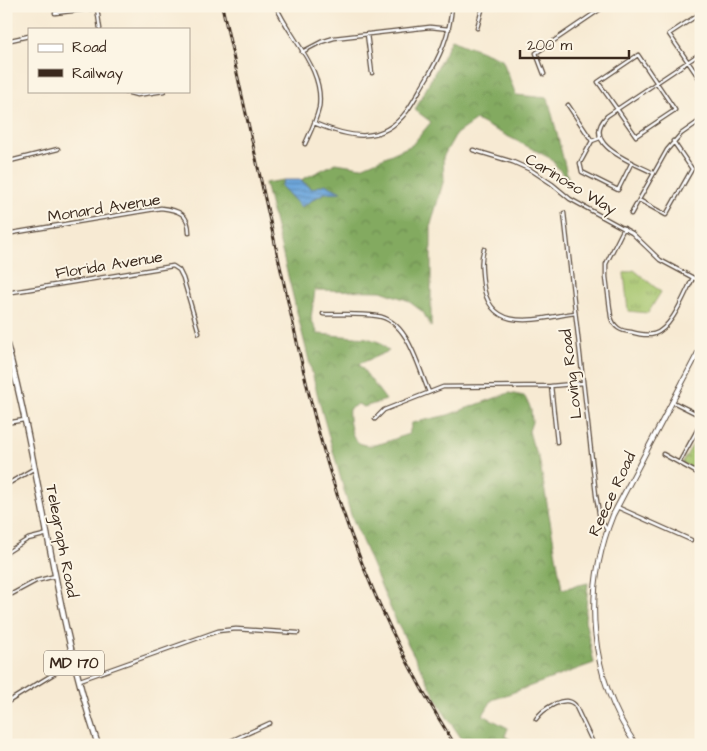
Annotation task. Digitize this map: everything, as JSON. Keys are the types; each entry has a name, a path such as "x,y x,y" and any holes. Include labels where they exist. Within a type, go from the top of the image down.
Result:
{"main road":[{"name":"Telegraph Road","path":"6,341 25,419 73,662 98,745"},
{"name":"Reece Road","path":"636,745 610,697 601,667 593,614 597,566 606,530 616,507 701,347"}],"street":[{"path":"276,6 315,74 319,90 319,106 305,144"},
{"path":"314,123 336,132 354,136 374,134 394,124 408,110 441,53 449,29 452,6"},
{"path":"477,28 483,6"},
{"path":"544,74 536,52 605,6"},
{"path":"55,13 97,7 100,28"},
{"path":"701,13 669,34 701,81"},
{"path":"302,52 328,40 430,27 449,29"},
{"path":"368,34 372,73"},
{"path":"6,42 28,36"},
{"path":"653,173 607,148 600,138 600,129 604,120 617,109 701,53"},
{"path":"638,55 656,83 675,110 636,136 598,82 638,55"},
{"path":"126,92 137,95 157,92"},
{"path":"568,105 592,141"},
{"path":"631,214 666,150 674,141 701,120"},
{"path":"600,138 592,141 580,163 582,172 618,190 632,162"},
{"path":"638,200 666,215 692,169 674,141"},
{"path":"6,162 58,149"},
{"name":"Carinoso Way","path":"472,150 513,162 531,170 570,199 637,237 660,260 701,282"},
{"name":"Monard Avenue","path":"6,234 161,208 174,210 185,217 189,224 189,234"},
{"name":"Loving Road","path":"564,213 600,519 606,530"},
{"path":"624,228 608,257 606,270 611,317 613,323 619,329 626,332 650,335 661,331 669,323 693,278"},
{"path":"484,249 481,260 484,290 489,304 498,314 517,320 575,313"},
{"name":"Florida Avenue","path":"6,293 173,266 181,274 199,333"},
{"path":"323,314 377,316 395,324 407,339 429,392"},
{"path":"6,370 14,368"},
{"path":"375,419 384,410 429,392 450,387 551,386 583,383"},
{"path":"551,386 557,442"},
{"path":"672,401 701,416"},
{"path":"6,423 25,419"},
{"path":"679,463 701,422"},
{"path":"663,454 701,475"},
{"path":"6,485 35,467"},
{"path":"616,507 691,540"},
{"path":"6,552 28,539 48,534"},
{"path":"12,594 36,581 56,575"},
{"path":"78,680 218,631 236,629 298,633"},
{"path":"6,703 73,662"},
{"path":"536,720 543,710 565,701 570,701 575,705 594,745"},
{"path":"222,745 270,723"},
{"path":"626,745 633,740"}],"green space":[{"path":"452,39 502,59 516,95 548,98 569,182 550,158 476,120 456,134 443,157 444,179 431,224 431,327 423,312 407,300 381,291 315,290 311,318 318,334 367,338 379,342 389,351 359,364 386,400 364,407 358,404 349,409 352,433 356,440 362,444 369,445 386,442 409,434 412,423 448,415 509,393 524,396 528,402 532,422 529,431 539,458 562,589 588,583 585,620 594,663 492,700 483,715 508,728 505,736 518,745 466,745 444,713 396,621 351,515 319,401 265,183 284,180 281,186 301,207 324,193 339,192 325,184 311,189 301,180 336,163 361,167 412,145 431,122 415,110"},
{"path":"634,270 661,292 648,313 628,311 624,273"},
{"path":"701,430 701,473 682,463"}],"water":[{"path":"284,180 301,180 311,189 325,184 341,192 324,193 301,207 281,186"}],"railway":[{"path":"222,6 316,424 342,511 369,580 400,648 455,745"}]}
